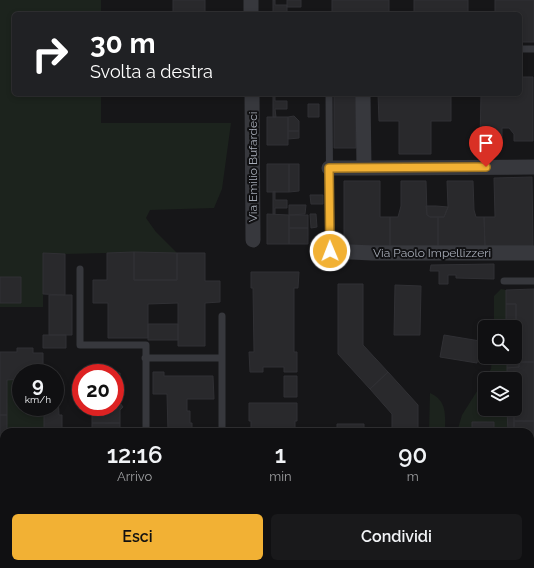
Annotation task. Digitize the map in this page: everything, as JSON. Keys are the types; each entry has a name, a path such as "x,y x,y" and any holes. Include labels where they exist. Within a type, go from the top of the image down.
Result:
{"street":[{"path":"251,0 251,12"},
{"name":"Via Emilio Bufardeci","path":"252,96 253,240"},
{"path":"363,96 364,168"},
{"path":"329,168 534,167"},
{"name":"Via Paolo Impellizzeri","path":"330,251 372,253 534,253"}],"lane":[{"path":"522,49 534,49"},
{"path":"329,96 330,251"},
{"path":"80,269 80,345 146,345 146,428"},
{"path":"504,281 534,281"},
{"path":"222,316 222,428"},
{"path":"145,358 222,358"}],"shaded area":[{"path":"0,0 101,0 101,12 12,12 12,96 101,96 101,123 231,123 222,189 214,208 150,210 146,218 156,232 177,253 43,253 43,307 0,307"},
{"path":"501,289 506,290 506,320 494,320 494,296"},
{"path":"491,364 507,364 507,372 489,372"},
{"path":"7,380 12,380 12,416 44,416 44,428 7,428"},
{"path":"478,390 478,416 507,416 508,428 494,428 494,422 472,422 472,428 458,428 462,415"},
{"path":"430,393 436,396 443,405 445,428 429,428"}],"building":[{"path":"173,0 205,0 205,12 173,12"},
{"path":"273,0 275,0 275,5 287,5 287,12 273,12"},
{"path":"287,0 301,0 301,7 287,7"},
{"path":"332,0 389,0 389,12 332,12"},
{"path":"414,0 468,0 468,12 414,12"},
{"path":"495,0 534,0 534,42 522,42 522,12 495,12"},
{"path":"522,77 533,77 533,141 514,141 514,134 509,128 502,128 502,141 480,141 481,96 522,96"},
{"path":"273,96 275,96 275,101 287,101 287,109 275,109 276,117 273,117"},
{"path":"334,96 356,96 356,148 334,148"},
{"path":"378,96 451,96 451,121 431,121 431,154 399,154 399,121 379,121"},
{"path":"308,104 319,104 319,117 308,117"},
{"path":"294,116 299,121 299,131 288,131 288,117"},
{"path":"267,117 288,117 288,145 267,145"},
{"path":"288,131 299,131 299,138 288,139"},
{"path":"267,164 289,164 289,192 267,192"},
{"path":"289,164 299,164 299,191 289,192"},
{"path":"532,177 533,246 485,246 484,217 495,217 494,178"},
{"path":"344,181 380,181 380,217 390,217 390,246 344,246"},
{"path":"401,181 426,181 427,215 430,217 438,217 438,246 390,246 390,217 398,217 401,206"},
{"path":"447,181 473,181 474,210 476,217 484,217 485,246 438,246 438,217 444,217 448,207"},
{"path":"275,191 275,200 287,200 287,208 275,208 275,214 273,214 273,192"},
{"path":"310,195 323,195 323,204 311,204"},
{"path":"289,205 306,205 305,214 289,215"},
{"path":"426,206 448,207 444,217 430,217 427,215"},
{"path":"267,214 289,215 289,244 267,244"},
{"path":"310,214 316,214 317,227 311,228"},
{"path":"289,215 308,215 308,228 289,228"},
{"path":"289,228 308,228 308,244 289,244"},
{"path":"311,242 323,242 323,250 319,250 319,252 311,251"},
{"path":"134,252 134,280 177,280 177,253 205,253 205,281 220,281 220,302 205,303 205,346 178,346 178,303 148,304 148,338 108,338 108,303 93,303 93,280 107,280 107,253"},
{"path":"134,252 177,253 177,280 134,280"},
{"path":"43,253 65,254 65,295 43,294"},
{"path":"494,264 494,279 456,278 456,275 448,275 448,284 439,284 439,271 430,271 431,265"},
{"path":"251,272 299,272 298,288 294,288 294,352 297,352 297,372 284,372 284,367 263,367 263,372 250,372 249,352 254,352 253,288 251,288"},
{"path":"0,277 21,277 21,303 0,303"},
{"path":"338,284 363,284 363,345 388,372 370,389 338,354"},
{"path":"395,285 421,286 420,335 394,335"},
{"path":"534,289 534,362 522,362 522,320 516,320 516,304 506,304 506,290"},
{"path":"49,295 72,295 72,335 49,335"},
{"path":"506,304 516,304 516,320 506,320"},
{"path":"148,324 178,324 178,340 148,340"},
{"path":"43,335 66,335 66,348 43,348"},
{"path":"444,335 478,341 477,363 440,357"},
{"path":"17,348 33,348 33,353 43,353 43,364 12,364 12,380 7,380 7,415 0,415 0,352 17,352"},
{"path":"522,362 534,362 534,421 514,421 514,416 522,416 522,372 507,372 507,368 519,367 519,364 522,364"},
{"path":"507,364 519,364 519,367 507,368"},
{"path":"153,372 164,372 164,376 213,376 214,399 187,399 187,411 190,411 190,423 192,423 192,428 168,428 167,394 153,394"},
{"path":"388,372 418,405 418,428 392,428 392,414 370,389"},
{"path":"284,376 297,376 297,397 284,397"},
{"path":"249,403 297,403 297,421 295,421 295,428 251,428 251,421 249,421"},
{"path":"0,415 7,415 7,428 0,428"},
{"path":"44,416 62,416 62,428 44,428"},
{"path":"92,416 120,416 120,423 92,423"},
{"path":"507,416 514,416 514,428 508,428"},
{"path":"514,421 534,421 534,428 514,428"},
{"path":"472,422 494,422 494,428 472,428"},
{"path":"92,423 120,423 120,428 92,428"},
{"path":"337,424 364,424 364,428 337,428"}],"route":[{"path":"330,251 329,168 486,167"}]}
